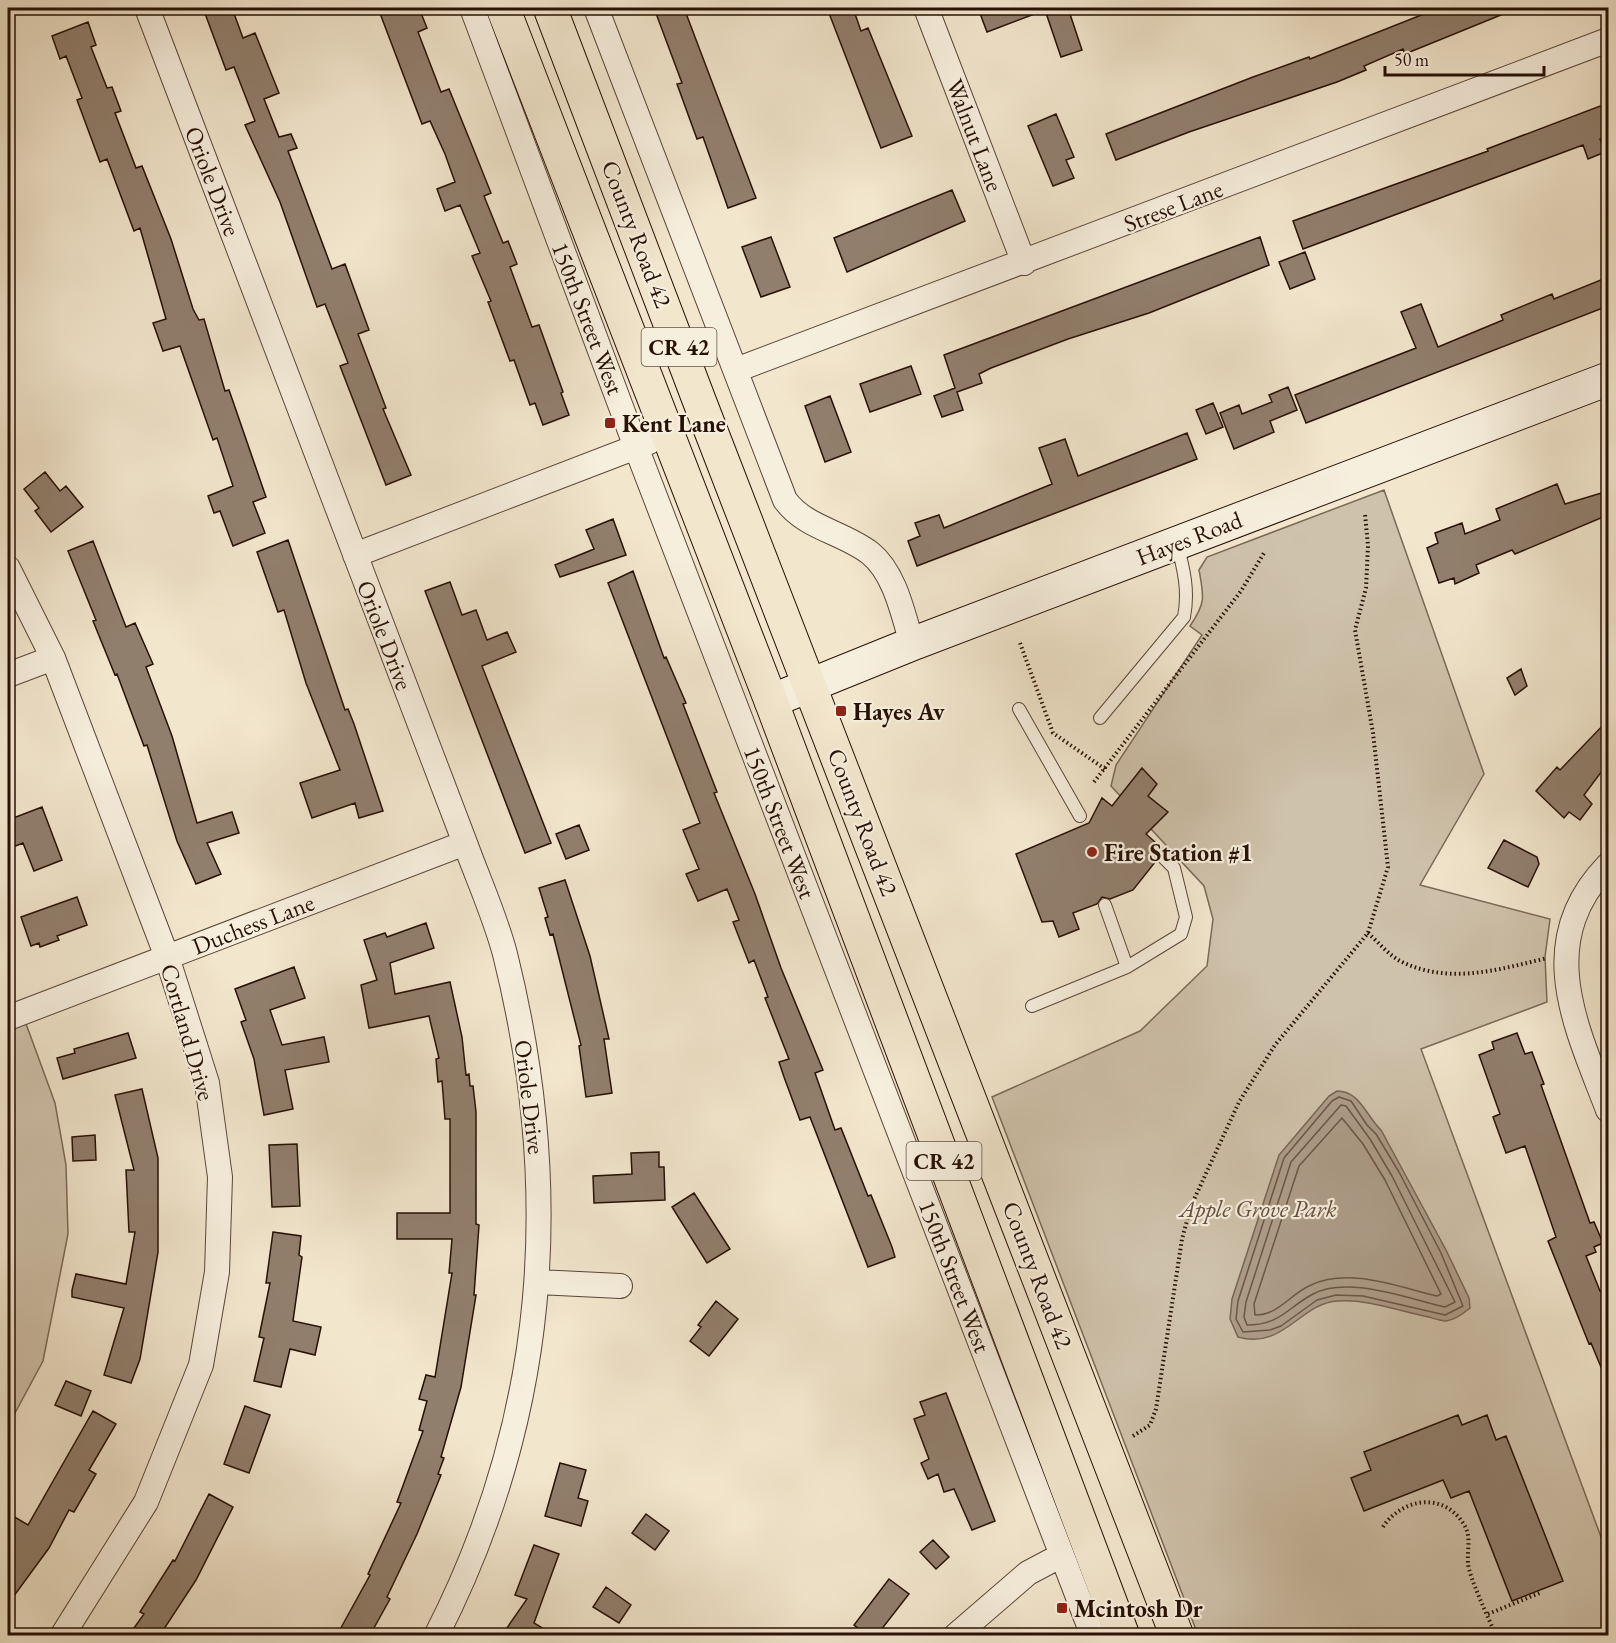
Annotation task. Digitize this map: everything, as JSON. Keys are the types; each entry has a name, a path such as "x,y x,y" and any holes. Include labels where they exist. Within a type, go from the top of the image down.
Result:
{"highway":[{"name":"County Road 42","path":"503,8 771,701 1123,1635"},
{"name":"County Road 42","path":"550,8 1177,1635"}],"street":[{"name":"Oriole Drive","path":"147,8 465,843 504,952 528,1062 539,1174 538,1282 525,1383 497,1492 463,1583 436,1635"},
{"name":"150th Street West","path":"472,8 636,447 1093,1635"},
{"path":"596,8 784,500 794,513 870,553 886,570 912,644"},
{"name":"Walnut Lane","path":"926,8 1023,263"},
{"name":"Strese Lane","path":"736,370 1608,40"},
{"name":"Hayes Road","path":"771,701 912,644 1608,379"},
{"path":"355,555 668,434"},
{"name":"Cortland Drive","path":"8,568 53,658 167,957 207,1083 220,1177 217,1272 201,1365 146,1502 62,1635"},
{"path":"8,675 53,658"},
{"name":"Duchess Lane","path":"8,1018 465,843"},
{"path":"1608,865 1596,878 1573,920 1565,970 1572,1016 1608,1110"},
{"path":"538,1282 620,1286"},
{"path":"954,1635 1028,1573 1062,1555"}],"lane":[{"path":"1100,718 1184,617 1187,598 1186,580 1177,543"},
{"path":"1019,709 1080,816"},
{"path":"1032,1006 1127,967 1181,934 1186,917 1174,868 1164,858"},
{"path":"1105,905 1127,967"}],"path":[{"path":"1133,1436 1150,1425 1156,1409 1182,1239 1191,1206 1239,1102 1275,1045 1368,933 1388,867 1373,733 1355,630 1366,588 1368,546 1365,514"},
{"path":"1094,782 1242,591 1264,553"},
{"path":"1020,642 1053,733 1104,769"},
{"path":"1368,933 1399,960 1438,974 1480,974 1568,953"},
{"path":"1383,1527 1389,1518 1415,1503 1430,1502 1443,1505 1452,1511 1468,1533 1467,1563 1496,1635"},
{"path":"1488,1614 1542,1592"}],"green space":[{"name":"Apple Grove Park","path":"1384,490 1484,774 1420,885 1550,919 1545,957 1547,1002 1421,1049 1608,1556 1608,1635 1198,1635 992,1097 1140,1031 1207,966 1213,919 1204,886 1111,786 1116,765 1202,635 1190,626 1201,605 1203,594 1199,570 1207,557"},
{"path":"25,1021 55,1103 66,1165 68,1234 43,1361 8,1426 8,1028"}],"water":[{"path":"1337,1091 1345,1092 1357,1100 1381,1130 1446,1250 1469,1298 1470,1308 1456,1318 1446,1321 1371,1303 1338,1301 1313,1309 1280,1332 1268,1337 1254,1339 1238,1337 1230,1319 1232,1299 1279,1155 1329,1096"}],"building":[{"path":"203,8 232,8 243,38 255,33 279,93 264,99 279,137 291,134 297,148 288,151 332,269 345,264 369,330 358,334 386,408 383,409 411,475 386,485 340,366 348,363 325,304 317,307 280,202 245,125 255,121 234,67 226,70"},
{"path":"378,8 419,8 427,28 418,32 441,92 449,89 491,193 484,196 503,243 508,241 517,264 510,267 532,327 539,325 569,415 543,425 535,403 530,405 514,360 510,361 488,302 491,301 472,256 480,253 460,205 445,211 437,189 455,182 445,154 430,121 422,124"},
{"path":"654,8 684,8 756,198 728,208 703,137 697,139 677,84 682,83"},
{"path":"827,8 853,8 861,31 868,28 912,136 881,148"},
{"path":"978,8 1068,8 1082,50 1061,57 1045,10 987,32"},
{"path":"1439,8 1518,8 1405,54 1403,49 1364,66 1366,70 1337,82 1189,132 1116,160 1106,134 1253,77 1309,57 1310,59"},
{"path":"88,22 96,45 91,47 107,88 112,87 121,111 115,113 136,168 142,166 171,239 193,309 199,320 204,319 225,391 229,390 266,497 253,502 265,533 233,546 220,511 214,513 208,496 233,486 217,438 213,440 180,346 163,351 153,323 166,319 140,228 134,231 107,159 100,162 77,100 82,98 66,56 60,59 52,36"},
{"path":"1608,103 1608,135 1600,139 1605,152 1588,159 1583,145 1303,249 1293,221 1488,151 1487,149"},
{"path":"1056,114 1074,157 1066,160 1074,178 1053,186 1028,126"},
{"path":"952,190 965,221 847,272 834,238"},
{"path":"771,237 790,287 761,297 742,247"},
{"path":"1260,237 1269,265 1149,313 1068,339 991,368 979,374 982,383 957,392 963,410 942,417 934,396 955,388 944,355"},
{"path":"1305,252 1315,279 1290,289 1279,262"},
{"path":"1608,277 1608,306 1306,423 1295,395 1416,348 1401,312 1421,304 1438,347 1503,320 1501,315 1552,294 1554,299"},
{"path":"911,366 921,394 870,412 860,384"},
{"path":"1288,387 1297,410 1270,421 1274,432 1234,449 1220,413 1239,405 1242,414 1272,402 1269,395"},
{"path":"830,396 851,452 825,462 805,406"},
{"path":"1213,403 1223,427 1206,434 1196,410"},
{"path":"1187,433 1197,459 917,566 908,541 920,536 915,523 939,515 944,528 1052,484 1039,448 1065,439 1078,476"},
{"path":"45,472 60,491 66,486 83,507 51,532 35,511 39,508 24,489"},
{"path":"1557,484 1565,504 1608,491 1608,515 1515,554 1512,550 1476,565 1479,573 1455,584 1454,578 1439,583 1427,548 1438,543 1435,533 1462,523 1465,534 1500,520 1496,509"},
{"path":"613,519 626,555 560,577 555,565 594,549 586,530"},
{"path":"288,540 345,710 348,709 354,724 383,811 359,818 355,803 312,818 300,783 340,770 306,683 284,610 278,612 257,552"},
{"path":"93,541 126,627 135,623 153,664 146,667 172,736 197,823 232,812 239,833 207,843 221,874 196,884 177,841 147,745 144,746 117,674 115,675 93,621 96,620 68,551"},
{"path":"633,571 664,658 666,657 686,703 683,704 717,792 714,793 823,1070 815,1073 835,1130 841,1128 868,1196 871,1195 892,1247 895,1257 868,1267 810,1117 800,1120 779,1062 789,1059 765,998 768,997 754,960 749,963 733,922 739,920 727,889 698,901 686,874 699,869 683,830 700,823 608,583"},
{"path":"450,582 462,615 476,610 487,640 507,632 516,652 482,666 551,843 525,853 425,591"},
{"path":"1521,669 1527,686 1515,695 1507,678"},
{"path":"1608,720 1608,763 1584,795 1592,804 1580,820 1569,812 1564,818 1536,791 1557,767 1560,770"},
{"name":"Fire Station #1","path":"1142,768 1157,784 1148,796 1168,812 1146,834 1164,850 1158,853 1156,861 1133,890 1110,899 1102,897 1097,904 1073,913 1079,929 1059,937 1053,921 1042,922 1016,854 1089,823 1102,798 1112,806"},
{"path":"42,807 62,860 34,871 23,843 8,849 8,820"},
{"path":"579,825 589,850 566,859 556,834"},
{"path":"1504,840 1537,857 1539,864 1528,887 1488,868"},
{"path":"565,880 590,956 609,1039 604,1039 612,1093 586,1097 579,1046 581,1045 553,934 550,935 545,918 548,917 539,888"},
{"path":"77,897 87,925 57,936 59,940 40,947 39,943 31,946 21,917"},
{"path":"426,923 434,948 390,963 395,994 450,982 462,1037 466,1075 469,1074 470,1086 473,1086 476,1112 476,1224 479,1225 474,1295 476,1295 461,1387 441,1457 444,1458 438,1474 441,1475 417,1534 387,1597 390,1599 370,1635 337,1635 370,1575 368,1574 401,1503 397,1502 423,1431 419,1430 427,1401 419,1399 426,1375 435,1377 452,1273 449,1273 452,1239 397,1239 397,1213 450,1213 450,1119 445,1119 442,1081 438,1082 436,1059 439,1058 429,1016 369,1028 361,985 377,980 364,940 385,933 387,937"},
{"path":"294,967 305,998 270,1010 282,1045 324,1037 329,1062 285,1070 293,1109 264,1115 254,1059 241,1022 246,1020 235,989"},
{"path":"128,1033 136,1058 63,1079 57,1058 75,1053 74,1049"},
{"path":"1517,1033 1525,1054 1532,1052 1544,1084 1541,1085 1590,1223 1594,1222 1603,1243 1594,1247 1596,1252 1586,1256 1600,1291 1608,1288 1608,1384 1591,1343 1589,1344 1548,1241 1556,1237 1525,1146 1506,1153 1493,1117 1500,1114 1479,1055 1494,1049 1492,1042"},
{"path":"142,1089 158,1158 158,1252 140,1359 131,1383 104,1375 124,1308 72,1297 72,1290 76,1274 126,1284 135,1232 129,1232 126,1170 134,1170 115,1095"},
{"path":"95,1135 96,1160 73,1161 72,1137"},
{"path":"297,1144 300,1206 272,1207 269,1145"},
{"path":"659,1152 659,1167 664,1167 665,1200 594,1203 593,1176 632,1174 631,1153"},
{"path":"694,1193 730,1249 707,1263 672,1207"},
{"path":"273,1232 301,1236 299,1255 302,1257 293,1321 321,1327 315,1355 290,1349 281,1387 254,1381 264,1338 259,1337 270,1283 266,1283"},
{"path":"716,1301 738,1319 709,1356 690,1341 701,1327 698,1325"},
{"path":"66,1381 91,1391 81,1416 55,1405"},
{"path":"946,1393 995,1521 972,1530 954,1489 944,1492 938,1474 928,1479 921,1463 929,1459 914,1419 925,1415 920,1402"},
{"path":"245,1406 270,1415 249,1473 224,1464"},
{"path":"93,1411 116,1424 89,1470 96,1474 74,1512 69,1510 49,1548 8,1604 8,1513 28,1525"},
{"path":"1458,1415 1462,1425 1487,1415 1496,1440 1506,1436 1563,1581 1512,1601 1469,1491 1451,1498 1443,1480 1364,1511 1351,1478 1371,1470 1364,1452"},
{"path":"560,1463 586,1470 578,1498 588,1501 581,1526 545,1516"},
{"path":"209,1494 233,1507 196,1580 160,1635 129,1635 144,1614 140,1612 173,1560 175,1561"},
{"path":"646,1514 669,1531 655,1550 632,1533"},
{"path":"933,1540 949,1557 936,1569 920,1552"},
{"path":"534,1545 559,1554 534,1623 554,1635 502,1635 527,1599 515,1595"},
{"path":"889,1579 909,1594 877,1635 867,1635 854,1625"},
{"path":"606,1587 631,1605 619,1623 593,1607"}],"place":[{"name":"Kent Lane","path":"610,423"},
{"name":"Hayes Av","path":"841,711"},
{"name":"Fire Station #1","path":"1092,852"},
{"name":"Mcintosh Dr","path":"1062,1608"}]}
